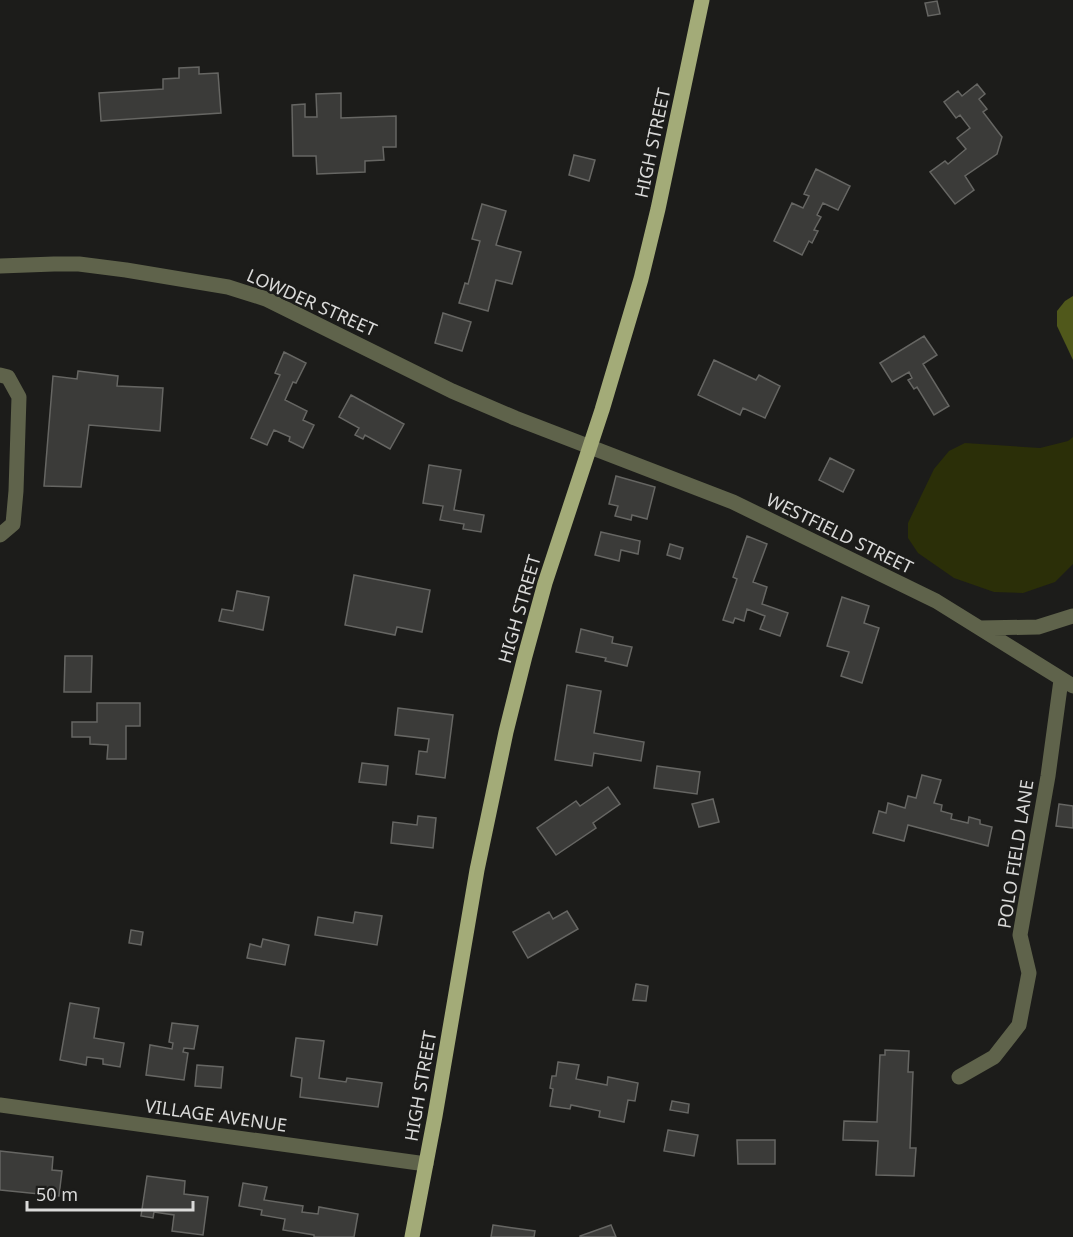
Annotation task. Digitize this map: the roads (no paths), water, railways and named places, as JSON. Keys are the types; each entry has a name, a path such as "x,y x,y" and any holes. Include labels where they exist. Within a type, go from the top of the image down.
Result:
{"main road":[{"name":"HIGH STREET","path":"412,1237 477,870 509,722 545,584 630,318 661,197 702,0"}],"street":[{"name":"LOWDER STREET","path":"0,266 79,264 196,281 248,292 452,391 590,446"},
{"path":"0,375 8,377 19,397 13,524 0,535"},
{"name":"WESTFIELD STREET","path":"590,446 734,502 936,601 1067,683"},
{"path":"980,628 1038,627 1073,616"},
{"name":"POLO FIELD LANE","path":"959,1077 994,1057 1019,1025 1029,973 1020,935 1067,683"},
{"name":"VILLAGE AVENUE","path":"0,1105 426,1164"}]}
